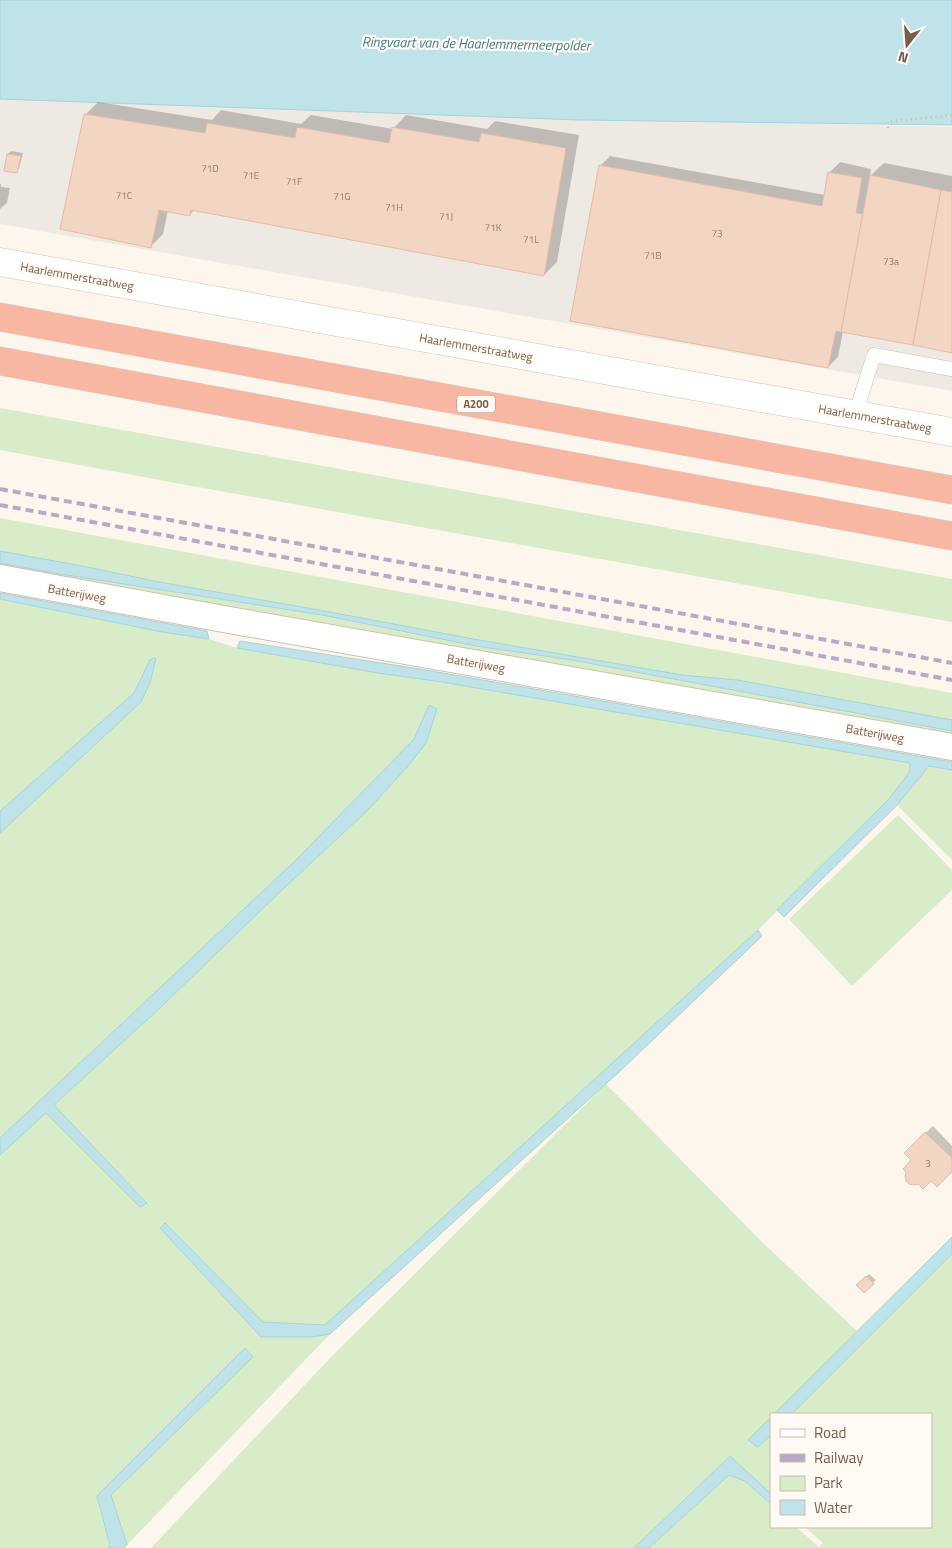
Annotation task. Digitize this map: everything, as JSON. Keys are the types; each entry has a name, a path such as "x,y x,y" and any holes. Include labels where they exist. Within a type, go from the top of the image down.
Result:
{"highway":[{"name":"A200","path":"0,317 952,490"},
{"path":"0,361 952,536"}],"main road":[{"name":"Haarlemmerstraatweg","path":"0,262 952,432"}],"street":[{"name":"Batterijweg","path":"0,578 239,622 952,747"}],"lane":[{"path":"855,415 874,355 952,369"}],"path":[{"path":"888,128 887,122 952,115"}],"shaded area":[{"path":"0,99 952,127 952,391 0,224"}],"green space":[{"path":"0,408 952,579 952,622 0,450"},
{"path":"0,518 952,693 952,740 0,571"},
{"path":"0,599 162,632 209,639 237,648 910,763 909,773 888,800 758,930 325,1325 263,1322 164,1223 160,1228 261,1337 312,1337 330,1334 127,1545 111,1495 253,1357 245,1348 97,1496 110,1546 108,1548 0,1548 0,1155 46,1113 140,1207 147,1202 54,1105 160,1008 369,809 408,766 429,705 414,739 296,860 0,1138 0,833 141,702 150,660 134,693 0,811"},
{"path":"929,766 952,770 952,860 897,805"},
{"path":"898,815 952,870 952,890 852,986 789,919"},
{"path":"606,1084 764,1244 857,1331 775,1413 770,1413 770,1418 748,1440 758,1447 770,1436 770,1493 730,1456 634,1548 151,1548 332,1356"},
{"path":"952,1254 952,1548 649,1548 729,1475 745,1481 770,1503 770,1528 797,1528 819,1547 823,1543 806,1528 932,1528 932,1413 793,1413"}],"water":[{"name":"Ringvaart van de Haarlemmermeerpolder","path":"0,0 952,0 952,125 580,120 0,99"},
{"path":"0,551 479,640 682,675 737,680 952,720 952,731 572,660 476,646 322,615 0,563"},
{"path":"0,593 207,631 209,639 162,632 0,599"},
{"path":"240,641 420,669 952,762 952,770 929,766 897,805 784,917 777,910 888,800 909,773 910,763 237,648"},
{"path":"156,658 150,683 141,702 0,833 0,811 134,693 150,660"},
{"path":"429,705 437,709 426,743 369,809 160,1008 54,1105 147,1203 140,1207 46,1113 0,1155 0,1138 296,860 414,739"},
{"path":"758,930 762,936 618,1073 330,1334 312,1337 261,1337 160,1228 165,1223 263,1322 325,1325"},
{"path":"952,1237 952,1254 793,1413 775,1413"},
{"path":"245,1348 253,1357 111,1495 127,1545 123,1548 108,1548 110,1545 97,1496"},
{"path":"770,1418 770,1436 758,1447 748,1440"},
{"path":"730,1456 770,1493 770,1503 745,1481 729,1475 649,1548 634,1548"}],"building":[{"path":"84,114 205,133 207,123 295,138 297,127 389,143 392,127 479,142 481,133 566,148 544,276 191,210 190,216 159,210 151,248 60,229"},
{"path":"7,154 21,156 17,173 4,171"},
{"path":"599,165 822,206 828,172 862,178 856,213 863,214 841,332 836,331 828,368 570,321"},
{"path":"870,175 941,190 913,345 841,332"},
{"path":"941,190 952,192 952,353 913,345"},
{"path":"925,1132 952,1158 952,1172 937,1187 931,1181 923,1189 918,1184 909,1184 906,1181 906,1172 903,1169 911,1160 904,1153"},
{"path":"866,1276 874,1284 864,1293 856,1285"}],"railway":[{"path":"0,489 952,663"},
{"path":"0,505 952,680"}]}
